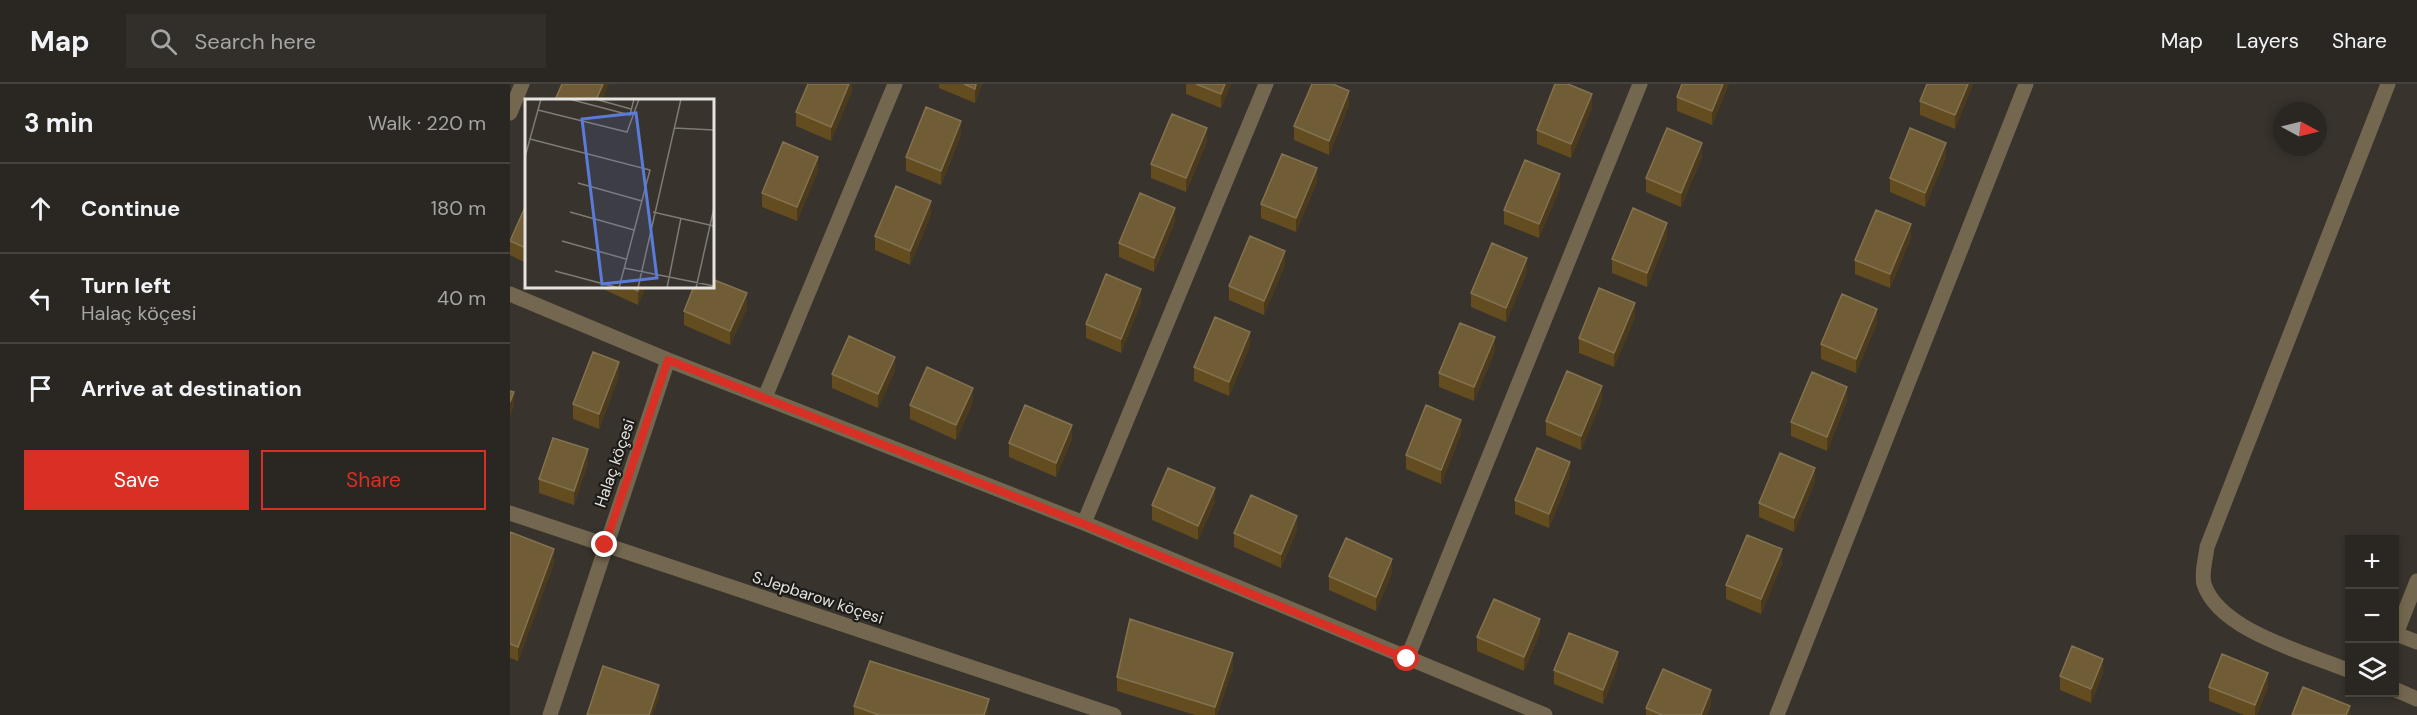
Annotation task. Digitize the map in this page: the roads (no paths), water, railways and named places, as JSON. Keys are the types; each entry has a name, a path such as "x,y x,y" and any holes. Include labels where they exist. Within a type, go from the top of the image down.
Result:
{"street":[{"path":"510,113 522,84"},
{"path":"765,397 895,84"},
{"path":"1084,524 1266,84"},
{"path":"1407,659 1640,84"},
{"path":"1777,715 2026,84"},
{"path":"2345,669 2256,633 2226,616 2212,602 2203,581 2207,547 2388,84"},
{"path":"510,294 668,360 1084,524 1545,715"},
{"name":"Halaç köçesi","path":"550,715 668,360"},
{"name":"S.Jepbarow köçesi","path":"510,513 1114,715"},
{"path":"2417,581 2396,634 2417,642"},
{"path":"2399,691 2417,699"}]}
